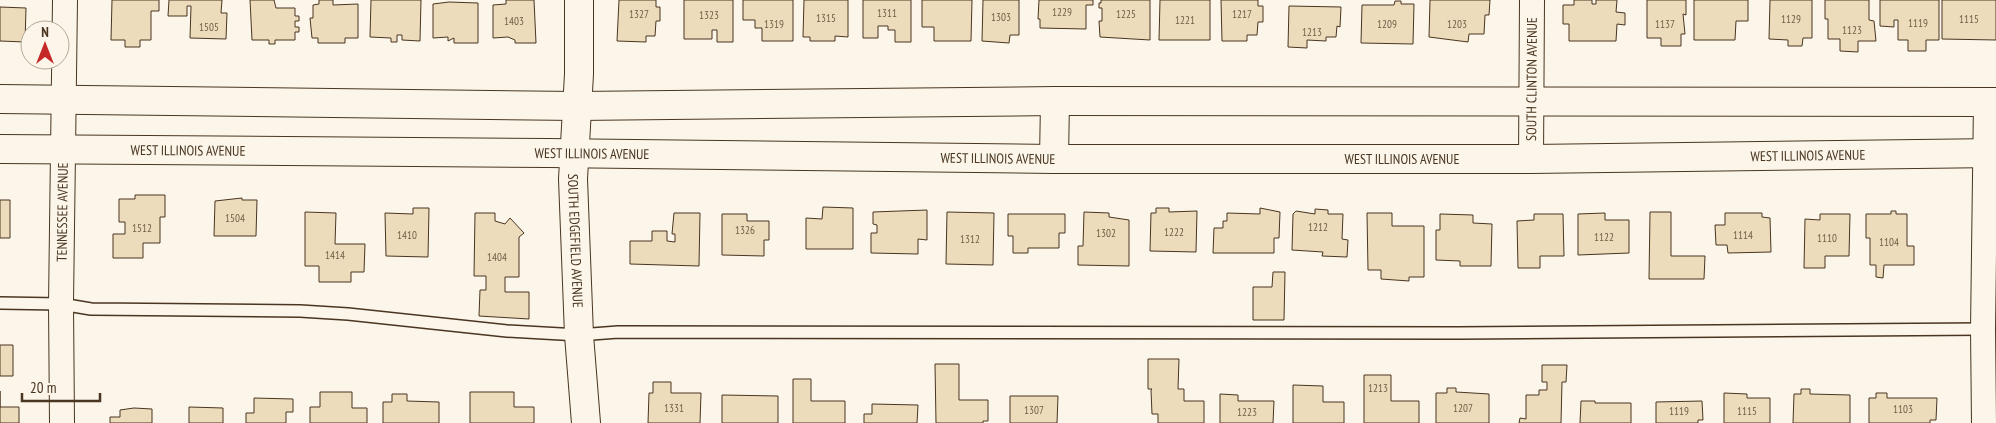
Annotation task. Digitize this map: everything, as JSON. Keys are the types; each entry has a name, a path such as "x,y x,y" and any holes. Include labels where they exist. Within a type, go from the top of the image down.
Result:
{"main road":[{"name":"SOUTH EDGEFIELD AVENUE","path":"579,0 577,106 573,179 579,335 586,423"},
{"path":"0,98 577,106 1055,101 1991,102"},
{"path":"1054,160 1055,101"},
{"name":"WEST ILLINOIS AVENUE","path":"0,149 575,153 1054,160 1531,159 1991,153"}],"street":[{"name":"TENNESSEE AVENUE","path":"62,423 61,304 66,0"},
{"name":"SOUTH CLINTON AVENUE","path":"1531,159 1532,0"},
{"path":"1984,423 1983,329 1991,153 1991,102"}],"lane":[{"path":"0,303 61,304 91,309 300,310 507,331 579,335 618,332 1458,334 1983,329"}],"building":[{"path":"112,0 159,0 159,11 151,11 151,40 140,40 140,47 125,47 125,40 111,40"},
{"path":"169,0 222,0 221,13 227,13 226,39 190,38 191,6 187,6 187,16 168,16"},
{"path":"250,0 274,0 276,8 295,8 295,16 299,16 299,21 295,21 295,27 299,27 299,32 295,32 295,40 275,40 275,44 269,44 269,40 252,40"},
{"path":"319,0 333,0 333,5 358,4 358,38 345,38 345,43 318,43 318,38 312,38 310,18 313,18 313,5 319,4"},
{"path":"371,0 421,0 420,41 402,40 402,35 397,35 397,42 391,42 391,38 370,37"},
{"path":"506,0 534,0 536,43 515,43 515,40 508,37 493,38 493,5 506,4"},
{"path":"619,0 656,0 656,7 660,7 660,21 656,21 655,36 646,36 646,42 617,41"},
{"path":"684,0 733,0 733,42 717,42 717,30 712,30 712,39 684,39"},
{"path":"743,0 793,0 793,41 762,41 762,28 755,28 755,20 743,20"},
{"path":"804,0 848,0 848,37 835,36 835,41 810,41 810,37 803,37"},
{"path":"863,0 911,0 911,42 895,42 895,30 888,30 888,26 878,26 878,38 863,38"},
{"path":"922,0 972,0 971,41 934,41 934,27 922,27"},
{"path":"983,0 1019,0 1019,35 1010,35 1009,43 982,41"},
{"path":"1039,0 1093,0 1093,5 1086,5 1086,29 1040,28 1040,19 1038,19"},
{"path":"1101,0 1150,0 1150,40 1100,37 1099,21 1102,21 1102,8 1099,8 1099,3 1101,3"},
{"path":"1160,0 1210,0 1210,40 1159,40"},
{"path":"1221,0 1258,0 1258,6 1263,6 1263,22 1258,22 1257,35 1247,35 1247,41 1222,41"},
{"path":"1430,0 1490,0 1489,15 1485,15 1484,34 1469,34 1468,42 1429,37"},
{"path":"1574,0 1592,0 1592,4 1596,4 1596,0 1617,0 1616,12 1625,13 1625,25 1617,24 1616,41 1569,41 1569,24 1563,24 1563,5 1574,5"},
{"path":"1647,0 1686,0 1686,15 1683,14 1685,34 1681,34 1681,46 1661,46 1661,38 1647,38"},
{"path":"1694,0 1748,0 1748,21 1736,21 1735,40 1694,40"},
{"path":"1770,0 1812,0 1812,38 1803,38 1802,46 1788,46 1788,40 1769,39"},
{"path":"1825,0 1869,0 1869,20 1874,21 1876,41 1858,41 1858,52 1840,51 1840,39 1828,39 1828,19 1825,19"},
{"path":"1880,0 1939,0 1939,40 1926,40 1926,51 1908,51 1908,40 1898,40 1898,20 1894,20 1894,27 1880,26"},
{"path":"1942,0 1996,0 1996,40 1942,39"},
{"path":"1395,1 1401,1 1401,4 1414,4 1413,44 1361,43 1362,5 1394,5"},
{"path":"449,2 478,3 478,43 454,43 454,38 448,41 448,37 433,38 433,4"},
{"path":"1289,6 1341,7 1340,27 1337,26 1336,37 1326,37 1326,41 1307,40 1307,48 1288,47"},
{"path":"0,7 26,8 26,20 20,20 20,42 0,41"},
{"path":"135,195 165,195 165,217 160,217 160,243 143,243 143,258 113,258 113,234 125,234 125,222 119,222 119,199 135,199"},
{"path":"242,198 242,200 257,200 256,236 214,236 215,201"},
{"path":"0,200 10,200 10,238 0,238"},
{"path":"823,207 853,208 853,249 806,249 806,218 822,219"},
{"path":"413,208 429,208 428,257 386,256 385,213 413,214"},
{"path":"1156,208 1169,208 1169,212 1197,211 1196,252 1150,251 1151,213 1156,213"},
{"path":"1260,208 1280,212 1279,238 1274,238 1274,253 1213,253 1214,228 1223,228 1223,221 1227,221 1227,213 1260,214"},
{"path":"1315,209 1328,210 1328,214 1343,214 1342,239 1348,240 1347,257 1322,256 1323,252 1292,250 1293,214 1296,211 1315,214"},
{"path":"927,210 927,240 918,239 918,254 871,253 871,233 877,233 877,225 873,224 873,212"},
{"path":"1891,211 1896,211 1896,214 1907,214 1907,246 1914,246 1914,265 1884,265 1883,278 1876,277 1876,265 1870,265 1870,238 1866,238 1866,214 1891,214"},
{"path":"305,212 336,213 335,244 365,244 364,272 351,272 351,282 319,282 319,266 305,266"},
{"path":"947,212 994,213 993,265 946,264"},
{"path":"1084,212 1109,213 1109,217 1129,220 1129,266 1078,265 1078,246 1083,246"},
{"path":"1650,212 1671,212 1671,256 1705,256 1704,279 1649,279"},
{"path":"475,213 495,213 495,221 505,224 510,218 524,233 519,237 519,277 505,277 505,292 529,292 529,319 479,316 480,290 486,290 486,276 474,276"},
{"path":"674,213 700,213 699,266 630,264 630,241 652,241 652,231 667,231 667,241 675,242 675,234 672,234"},
{"path":"1367,213 1392,213 1392,226 1424,226 1424,277 1409,277 1409,281 1381,279 1381,270 1368,270"},
{"path":"1605,213 1605,220 1629,220 1629,253 1578,255 1578,214"},
{"path":"1725,213 1762,213 1762,217 1770,218 1771,252 1728,253 1727,245 1716,245 1715,225 1725,225"},
{"path":"722,214 747,214 747,221 769,221 769,240 764,240 764,256 722,255"},
{"path":"1008,214 1065,214 1065,233 1059,233 1059,248 1028,248 1028,253 1013,253 1013,236 1008,236"},
{"path":"1440,214 1473,215 1473,223 1492,224 1491,266 1460,266 1460,261 1436,260 1436,230 1440,230"},
{"path":"1534,214 1563,214 1564,256 1540,256 1540,268 1518,268 1517,221 1534,220"},
{"path":"1820,214 1850,214 1849,256 1825,256 1825,268 1804,268 1805,219 1820,220"},
{"path":"1273,272 1285,272 1284,320 1253,320 1253,287 1272,287"},
{"path":"0,345 13,345 13,376 0,376"},
{"path":"1148,359 1179,359 1178,389 1184,389 1184,401 1204,401 1204,423 1158,423 1158,414 1152,414 1152,389 1148,389"},
{"path":"935,364 959,364 959,400 988,400 988,421 983,421 983,423 936,423"},
{"path":"1542,365 1567,365 1566,382 1562,382 1561,423 1519,423 1520,418 1526,419 1526,395 1539,395 1539,390 1547,390 1547,382 1542,382"},
{"path":"1364,375 1391,375 1391,401 1419,401 1419,423 1364,423"},
{"path":"793,379 811,379 811,401 845,401 845,423 793,423"},
{"path":"653,382 671,382 671,393 701,393 700,423 648,423 649,393 653,393"},
{"path":"1293,385 1323,386 1323,402 1344,402 1344,423 1293,423"},
{"path":"1447,388 1456,388 1456,392 1489,394 1489,423 1436,423 1436,393 1447,393"},
{"path":"1801,389 1810,389 1810,394 1850,395 1850,423 1793,423 1794,394 1801,394"},
{"path":"320,392 352,392 352,408 367,408 367,423 310,423 310,407 320,407"},
{"path":"470,392 514,392 514,407 534,407 534,423 470,423"},
{"path":"1724,393 1747,394 1747,398 1770,398 1770,423 1724,423"},
{"path":"1876,393 1887,393 1887,398 1937,398 1936,420 1930,420 1930,423 1869,423 1869,398 1876,398"},
{"path":"392,394 407,394 407,401 439,402 439,423 383,423 383,402 392,402"},
{"path":"1220,394 1238,395 1238,401 1274,401 1273,423 1220,423"},
{"path":"722,395 778,396 778,423 722,423"},
{"path":"1010,396 1058,396 1057,423 1010,423"},
{"path":"254,398 293,399 293,412 286,412 286,423 246,423 246,413 254,413"},
{"path":"1581,401 1631,403 1631,423 1580,423"},
{"path":"1702,401 1703,420 1698,420 1698,423 1656,423 1656,402"},
{"path":"872,404 918,405 917,423 864,423 864,414 872,414"},
{"path":"0,407 19,407 19,423 0,423"},
{"path":"189,407 223,408 223,423 189,423"},
{"path":"134,408 152,409 152,423 110,423 110,417 120,417 120,410"}]}
